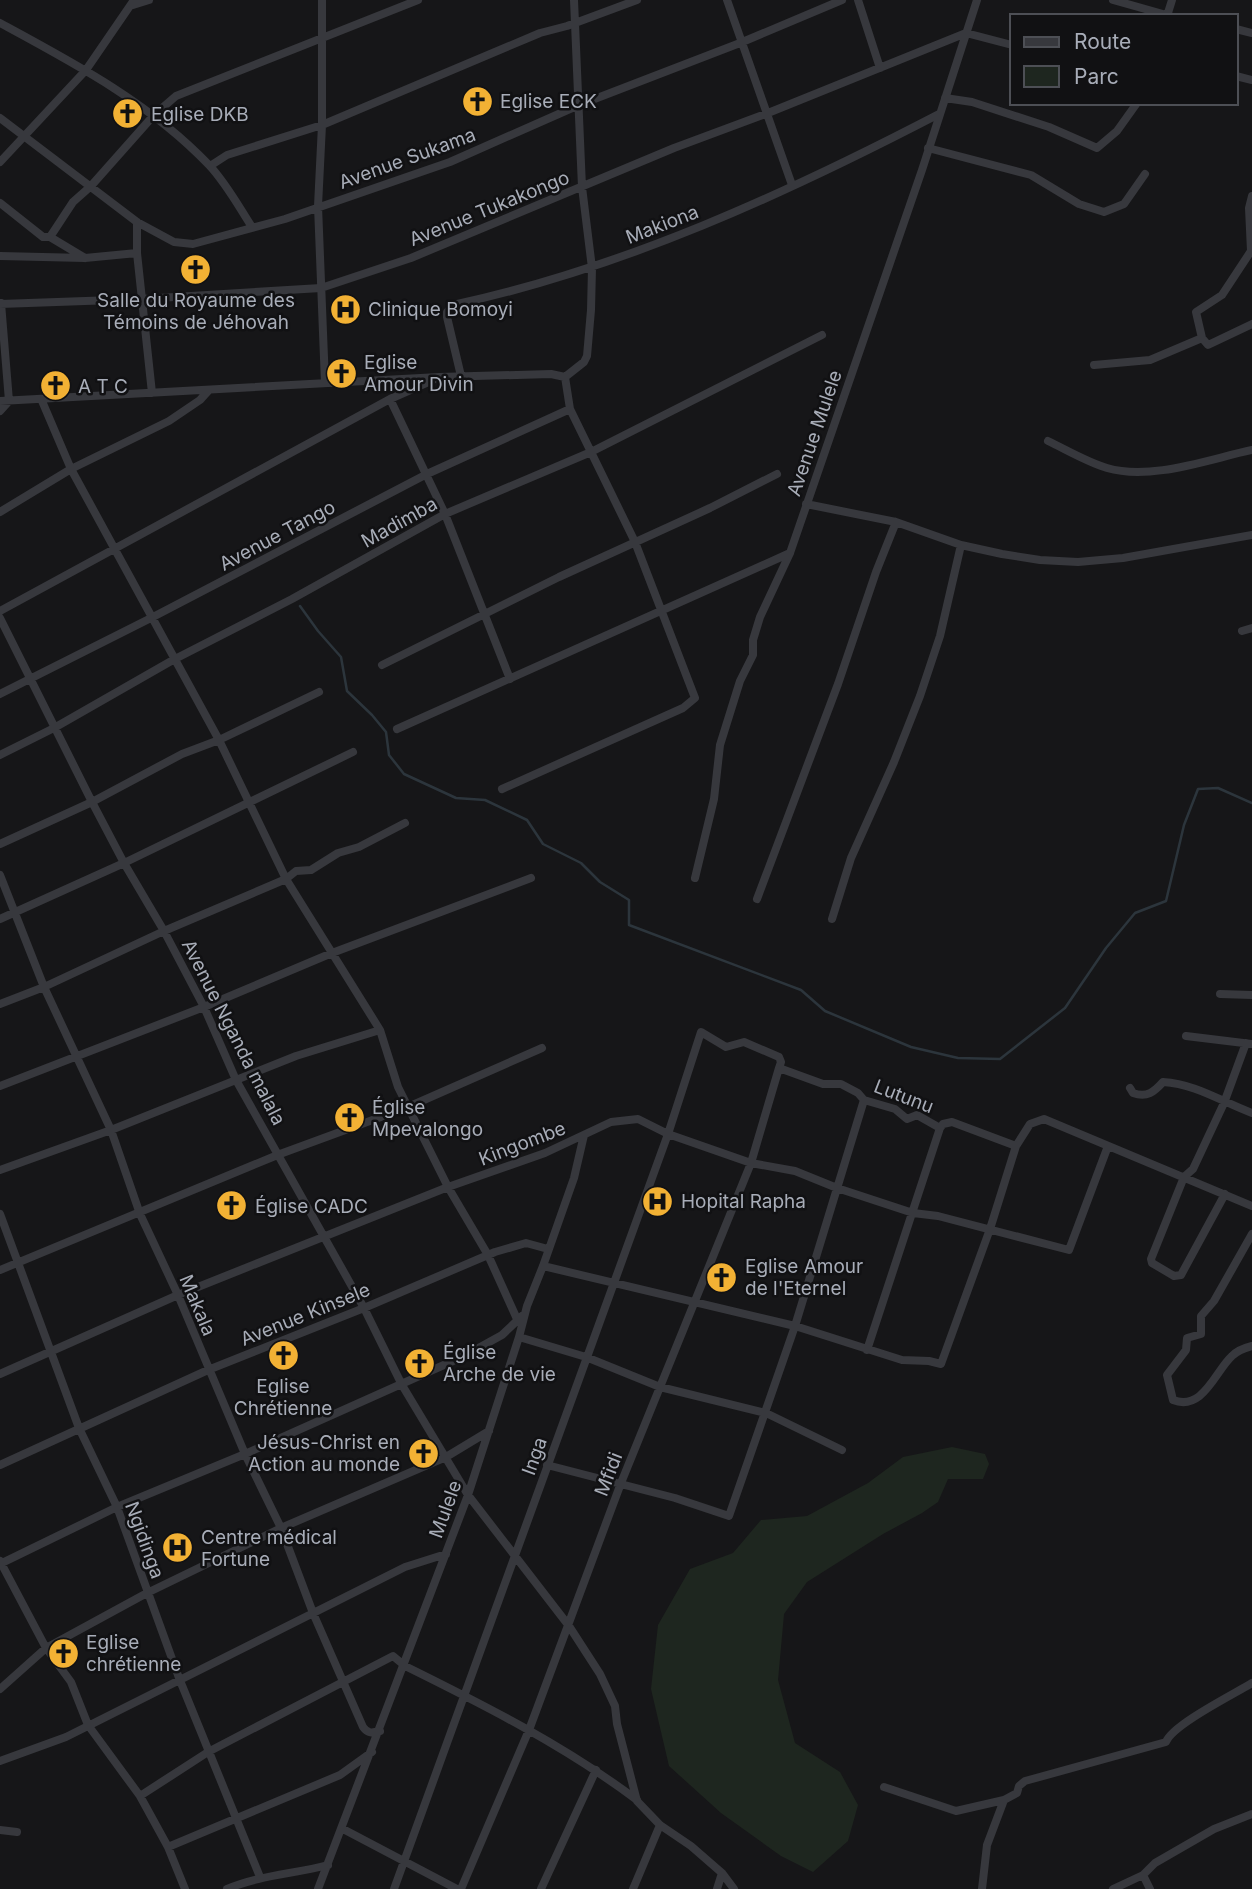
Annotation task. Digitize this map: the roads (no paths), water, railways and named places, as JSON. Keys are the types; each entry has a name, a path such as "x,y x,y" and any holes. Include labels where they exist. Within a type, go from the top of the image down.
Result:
{"street":[{"path":"0,162 86,70 134,2 149,0"},
{"path":"322,0 322,125 318,206 325,383"},
{"path":"50,237 73,202 91,186 154,115 176,96 418,0"},
{"path":"565,377 584,362 589,352 592,268 582,187 574,0"},
{"path":"211,166 227,156 322,125 540,33 637,0"},
{"path":"727,0 792,185"},
{"name":"Avenue Sukama","path":"0,118 137,222 174,242 193,244 285,219 450,162 579,105 740,43 842,0"},
{"path":"858,0 880,68"},
{"name":"Avenue Mulele","path":"695,878 714,799 720,745 740,681 753,655 753,640 760,617 790,553 977,0"},
{"path":"1113,0 1161,14"},
{"path":"0,23 86,70 154,115 211,166 252,227"},
{"path":"966,33 1010,44"},
{"name":"Avenue Tukakongo","path":"1,304 321,288 411,258 674,148 966,33"},
{"path":"945,98 972,102 1049,127 1097,148 1130,116 1136,105"},
{"name":"Makiona","path":"461,376 447,317 453,305 592,268 692,231 879,145 939,114"},
{"path":"928,148 1031,175 1079,204 1104,212 1124,204 1144,174"},
{"path":"1252,196 1249,208 1251,251 1222,295 1196,312 1202,338 1208,345 1252,324"},
{"path":"0,203 43,237 50,237 85,258"},
{"path":"137,222 137,253 152,393"},
{"path":"0,256 85,258 137,253"},
{"path":"0,411 4,401 1,304"},
{"name":"Madimba","path":"0,755 446,514 591,452 822,335"},
{"path":"1094,365 1150,360 1202,338"},
{"path":"4,401 461,376 551,374 565,377"},
{"path":"0,611 390,400 439,377"},
{"path":"502,789 683,708 695,698 695,692 635,542 570,409 565,377"},
{"path":"0,512 71,469 169,421 200,400 209,390"},
{"path":"390,400 446,514 510,679"},
{"path":"42,401 71,469 219,740 247,803 286,879 380,1030 390,1068 408,1107 521,1316 495,1339 401,1385 117,1507 0,1563 46,1648 71,1682 88,1726 140,1796 168,1847 186,1889"},
{"name":"Avenue Tango","path":"0,694 427,474 570,409"},
{"path":"1048,441 1106,468 1128,471 1179,468 1252,450"},
{"path":"382,665 559,577 710,508 777,474"},
{"path":"806,504 897,522 961,545 1002,554 1078,562 1123,558 1252,535"},
{"path":"757,899 838,684 876,572 897,522"},
{"path":"832,919 851,858 894,762 932,660 961,545"},
{"path":"397,729 662,608 790,553"},
{"name":"Avenue Nganda malala","path":"0,618 92,802 204,1007 236,1080 365,1308 401,1385 468,1495 569,1626 594,1665 615,1706 617,1724 637,1801"},
{"path":"1242,631 1252,628"},
{"path":"0,844 92,802 182,754 219,740 319,692"},
{"path":"0,919 124,863 353,752"},
{"path":"0,1004 286,879 296,871 311,870 338,853 359,847 405,823"},
{"name":"Makala","path":"0,875 44,987 111,1130 140,1214 178,1295 245,1454 281,1528 313,1613 343,1681 366,1732 380,1731"},
{"path":"0,1086 204,1007 332,953 531,878"},
{"path":"1220,994 1252,995"},
{"path":"0,1170 111,1130 296,1056 380,1030"},
{"name":"Lutunu","path":"701,1032 726,1047 744,1042 779,1057 779,1068 823,1084 841,1084 858,1093 864,1100 895,1109 907,1119 917,1115 940,1128 951,1122 1016,1146"},
{"name":"Inga","path":"394,1889 668,1134 701,1032"},
{"path":"1186,1036 1249,1044 1194,1170 1184,1177 1151,1259 1152,1263 1174,1276 1184,1272 1225,1194"},
{"path":"0,1270 280,1154 408,1107 542,1048"},
{"name":"Mfidi","path":"459,1889 529,1730 621,1483 751,1163 779,1068"},
{"path":"1130,1088 1133,1093 1147,1095 1163,1082 1177,1083 1208,1093 1224,1103 1252,1113"},
{"path":"547,1465 621,1483 729,1516 795,1326 864,1100"},
{"name":"Kingombe","path":"0,1374 178,1295 449,1187 545,1153 611,1122 638,1119 643,1124 668,1134 751,1163 795,1171 914,1213 938,1216 1069,1250 1108,1146"},
{"path":"543,1266 795,1326 902,1360 942,1364 1016,1146 1030,1124 1044,1119 1252,1206"},
{"path":"867,1350 940,1128"},
{"name":"Mulele","path":"318,1889 468,1495 519,1337 521,1316 543,1266 574,1178 584,1135"},
{"name":"Ngidinga","path":"0,1214 79,1428 117,1507 179,1678 260,1877"},
{"path":"1252,1234 1214,1301 1200,1316 1201,1334 1187,1338 1186,1350 1167,1375 1173,1400 1179,1402 1196,1398 1212,1386 1230,1357 1252,1346"},
{"name":"Avenue Kinsele","path":"0,1465 208,1370 365,1308 488,1255 522,1244 548,1249"},
{"path":"519,1337 586,1357 660,1387 766,1413 842,1450"},
{"path":"0,1689 46,1648 147,1593 281,1528 446,1457 489,1431"},
{"path":"0,1761 43,1747 405,1567 446,1553"},
{"path":"140,1796 208,1752 393,1656 405,1666 529,1730 596,1769 637,1801 660,1825 691,1846 722,1873 734,1889"},
{"path":"884,1787 957,1811 1004,1800 1017,1793 1019,1786 1025,1781 1166,1742 1168,1735 1189,1719 1252,1683"},
{"path":"168,1847 340,1775 372,1752"},
{"path":"541,1889 596,1769"},
{"path":"982,1889 987,1845 1004,1800"},
{"path":"1113,1889 1143,1875 1155,1863 1214,1829 1252,1814"},
{"path":"634,1889 660,1825"},
{"path":"343,1829 459,1889"},
{"path":"0,1830 17,1832"},
{"path":"227,1889 260,1877 307,1871 328,1865"},
{"path":"717,1889 722,1873"},
{"path":"1143,1875 1150,1889"}],"waterway":[{"path":"300,606 341,657 347,691 386,732 389,755 404,774 456,798 485,800 527,820 543,844 581,863 600,882 629,900 629,925 801,990 825,1011 911,1047 958,1058 1000,1059 1065,1008 1106,948 1135,913 1166,901 1184,825 1198,789 1218,788 1252,803"}],"place":[{"name":"Eglise ECK","path":"477,101"},
{"name":"Eglise DKB","path":"128,114"},
{"name":"Salle du Royaume des Témoins de Jéhovah","path":"196,269"},
{"name":"Clinique Bomoyi","path":"345,309"},
{"name":"Eglise Amour Divin","path":"341,373"},
{"name":"A T C","path":"55,386"},
{"name":"Église Mpevalongo","path":"349,1118"},
{"name":"Hopital Rapha","path":"658,1201"},
{"name":"Église CADC","path":"232,1206"},
{"name":"Eglise Amour de l'Eternel","path":"722,1277"},
{"name":"Eglise Chrétienne","path":"283,1355"},
{"name":"Église Arche de vie","path":"420,1363"},
{"name":"Jésus-Christ en Action au monde","path":"423,1453"},
{"name":"Centre médical Fortune","path":"178,1548"},
{"name":"Eglise chrétienne","path":"63,1653"}]}
